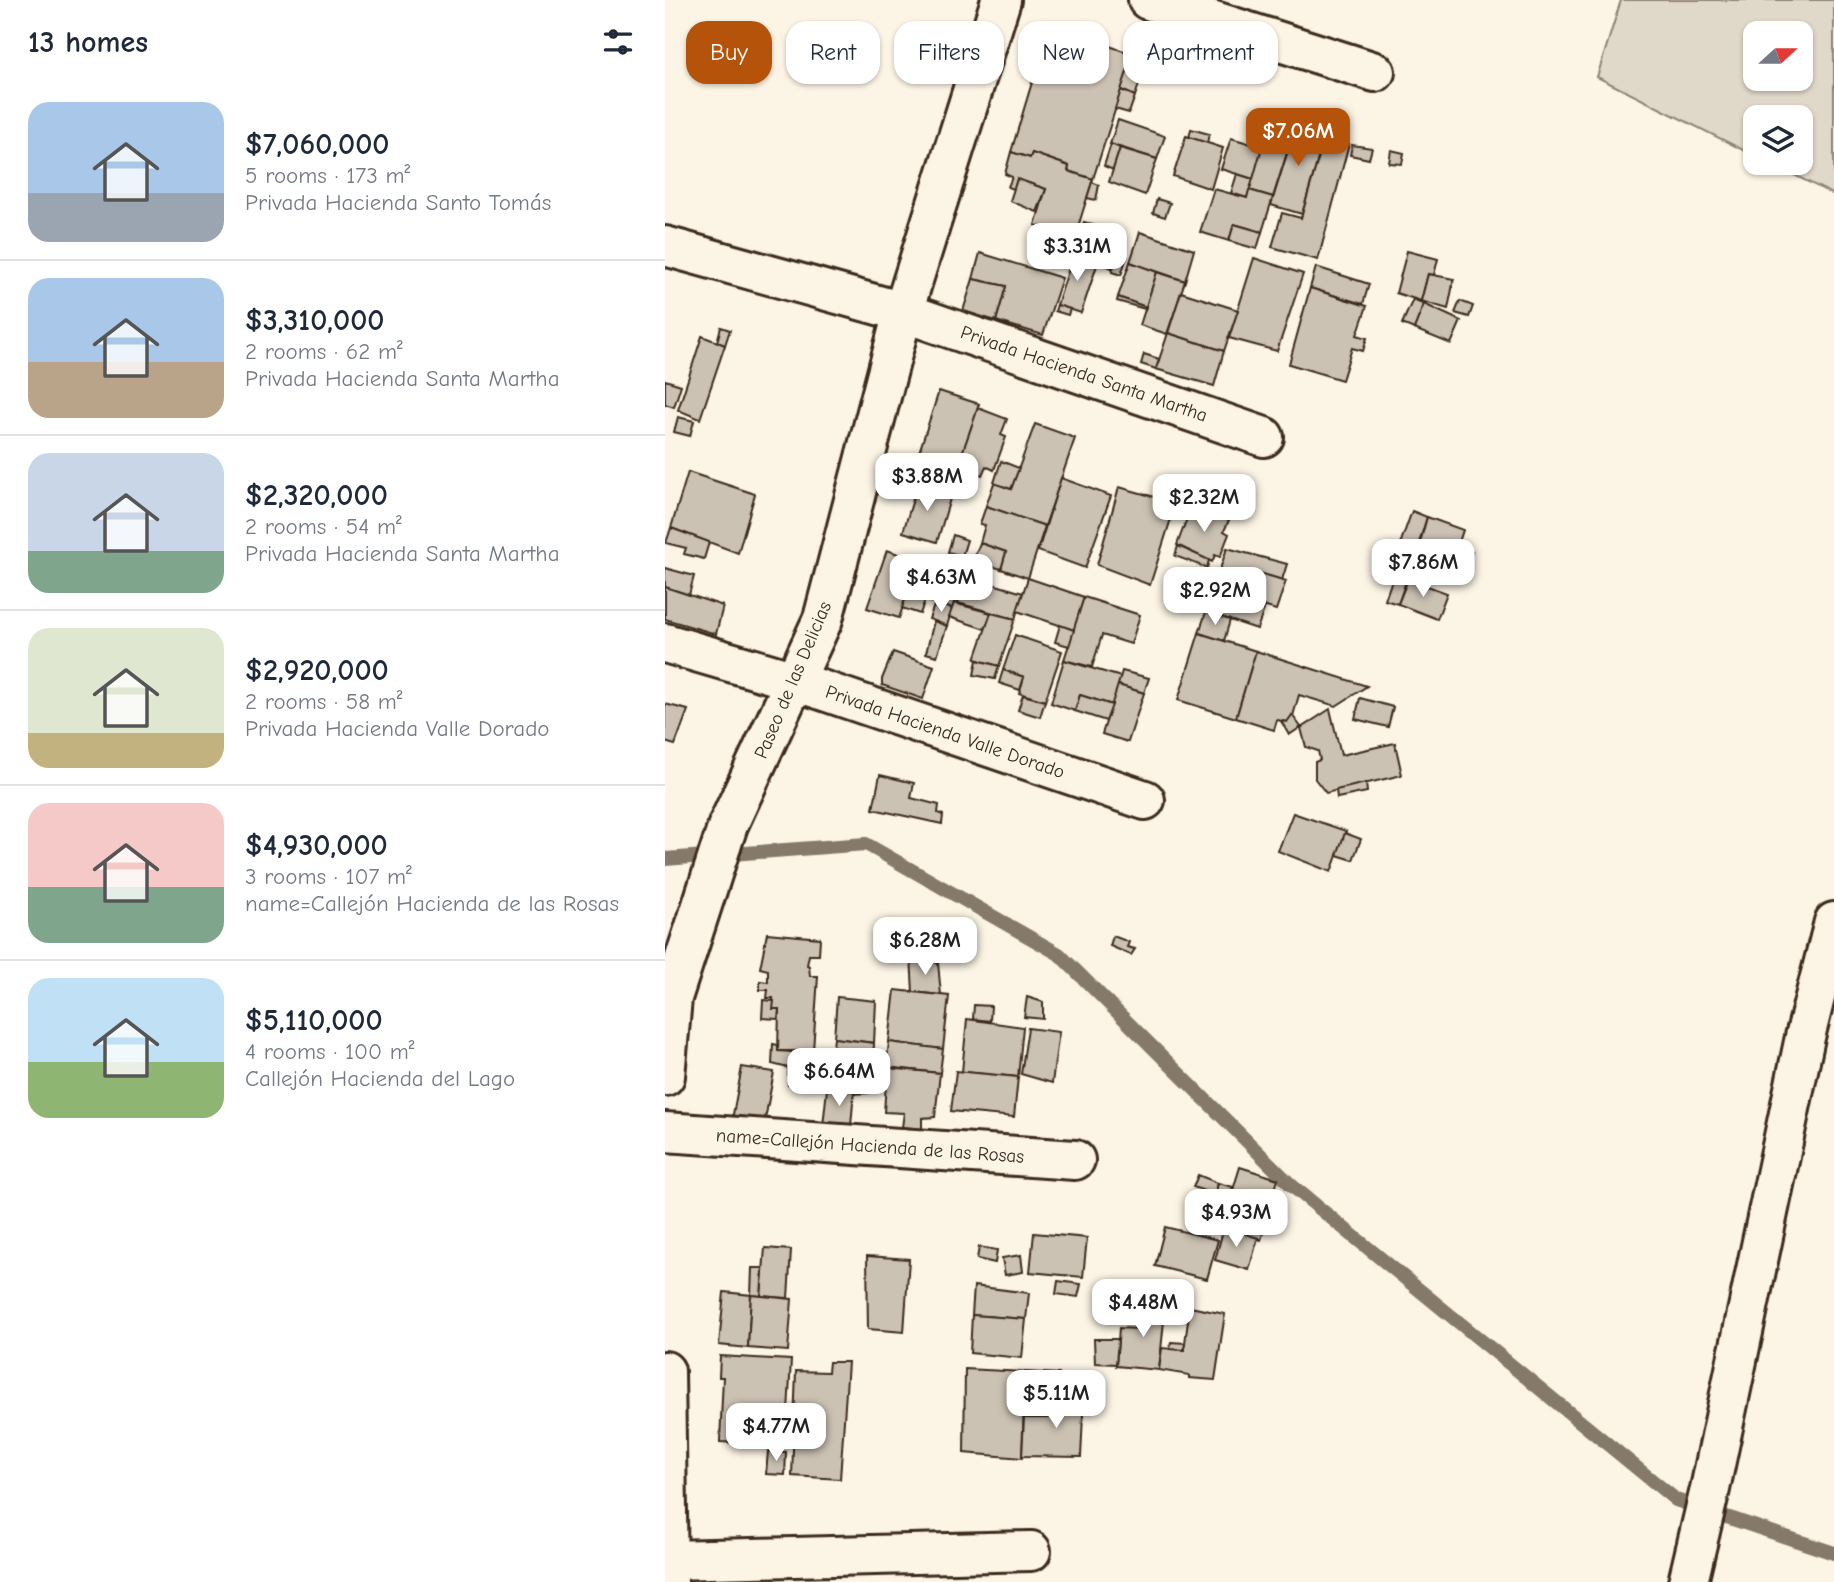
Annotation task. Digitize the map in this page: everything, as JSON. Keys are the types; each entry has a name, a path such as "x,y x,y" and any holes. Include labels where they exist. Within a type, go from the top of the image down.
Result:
{"street":[{"name":"Paseo de las Delicias","path":"665,1076 671,998 728,825 824,619 904,312 1001,0"},
{"path":"1148,0 1375,72"},
{"name":"Privada Hacienda Santa Martha","path":"665,246 904,312 1264,437"},
{"name":"Privada Hacienda Valle Dorado","path":"665,643 795,681 1145,800"},
{"path":"1689,1576 1710,1489 1805,1037 1834,922"},
{"name":"name=Callejón Hacienda de las Rosas","path":"665,1132 1075,1160"},
{"path":"665,1371 669,1571 1031,1551"}],"shaded area":[{"path":"1621,0 1834,0 1834,195 1794,175 1813,175 1813,105 1743,105 1743,150 1597,77"}],"building":[{"path":"1109,46 1123,51 1123,84 1093,179 1068,171 1069,166 1032,153 1030,158 1011,152 1032,84 1109,84"},
{"path":"1123,84 1139,84 1135,96 1121,90"},
{"path":"1121,90 1135,96 1129,113 1115,109"},
{"path":"1300,112 1314,119 1309,138 1323,142 1302,214 1271,205"},
{"path":"1118,120 1165,136 1157,159 1110,144"},
{"path":"1269,122 1278,125 1275,134 1291,140 1273,197 1249,190"},
{"path":"1328,128 1349,144 1318,260 1272,247 1282,213 1301,218 1323,142 1319,140"},
{"path":"1191,129 1209,134 1207,143 1189,138"},
{"path":"1186,136 1223,148 1211,189 1173,176"},
{"path":"1231,138 1262,147 1253,179 1221,169"},
{"path":"1111,144 1120,148 1113,170 1104,166"},
{"path":"1352,145 1372,148 1369,159 1350,155"},
{"path":"1120,148 1157,159 1145,195 1109,182"},
{"path":"1391,150 1404,153 1402,164 1389,163"},
{"path":"1011,152 1030,158 1032,153 1069,166 1068,171 1093,179 1066,265 1044,256 1054,231 1035,225 1046,189 1017,179 1014,189 1008,187 1012,177 1005,174"},
{"path":"1237,174 1253,179 1247,198 1231,193"},
{"path":"1017,179 1046,189 1037,212 1010,201"},
{"path":"1092,182 1099,185 1096,200 1087,198"},
{"path":"1214,189 1247,198 1249,190 1273,197 1262,232 1234,224 1229,241 1200,232"},
{"path":"1157,199 1170,203 1165,217 1153,213"},
{"path":"1084,222 1124,235 1112,268 1073,253"},
{"path":"1234,224 1262,232 1257,249 1229,241"},
{"path":"1140,232 1194,250 1185,281 1130,262"},
{"path":"1407,251 1438,259 1434,275 1428,274 1421,301 1396,293"},
{"path":"980,253 1062,278 1043,335 996,321 1006,286 973,279"},
{"path":"1074,253 1098,262 1081,313 1057,305"},
{"path":"1117,254 1127,257 1121,275 1112,272"},
{"path":"1254,258 1303,274 1277,351 1229,338"},
{"path":"1130,262 1157,272 1146,307 1118,297"},
{"path":"1316,267 1369,284 1363,304 1310,288"},
{"path":"1157,272 1185,281 1167,334 1140,325"},
{"path":"1428,274 1454,279 1448,309 1421,301"},
{"path":"973,279 1006,286 996,321 963,311"},
{"path":"1310,288 1367,306 1357,335 1367,338 1363,351 1352,348 1342,380 1289,364"},
{"path":"1181,292 1238,310 1224,351 1168,333"},
{"path":"1118,297 1146,307 1145,309 1117,301"},
{"path":"1413,299 1424,304 1414,329 1402,324"},
{"path":"1460,301 1473,306 1469,317 1455,313"},
{"path":"1424,304 1461,321 1451,344 1414,329"},
{"path":"1057,305 1070,309 1068,315 1055,311"},
{"path":"721,327 730,330 725,345 717,342"},
{"path":"1168,333 1224,351 1214,386 1156,369"},
{"path":"702,336 725,345 700,419 678,410"},
{"path":"1144,354 1159,359 1156,369 1141,364"},
{"path":"665,380 681,385 674,407 665,404"},
{"path":"939,391 979,404 949,494 910,480"},
{"path":"978,408 1007,419 1001,435 1006,437 994,470 986,466 982,475 958,465"},
{"path":"678,417 694,421 690,436 674,432"},
{"path":"1035,424 1075,438 1045,526 986,506 994,483 1011,489"},
{"path":"1001,461 1019,468 1011,489 994,483"},
{"path":"688,472 755,494 738,553 671,528"},
{"path":"1061,478 1111,496 1085,568 1038,551"},
{"path":"918,483 949,494 953,489 937,542 903,532"},
{"path":"1119,487 1176,503 1150,585 1097,565"},
{"path":"1192,505 1229,520 1224,531 1229,534 1220,557 1215,555 1212,562 1177,545"},
{"path":"986,506 1045,526 1028,578 1001,569 1006,552 980,543 985,525 980,524"},
{"path":"1412,511 1427,517 1407,582 1389,575"},
{"path":"1427,517 1463,530 1449,572 1416,557"},
{"path":"671,528 709,542 704,559 684,554 686,548 666,543"},
{"path":"953,535 967,540 962,556 948,552"},
{"path":"980,543 1006,552 1001,569 973,560"},
{"path":"1178,546 1209,560 1207,568 1175,556"},
{"path":"1227,548 1287,564 1282,580 1256,572 1246,601 1265,607 1257,629 1206,612"},
{"path":"1457,548 1472,552 1466,572 1450,566"},
{"path":"887,550 919,561 899,618 867,608"},
{"path":"919,561 963,575 952,609 908,594"},
{"path":"665,568 694,576 689,595 665,587"},
{"path":"1256,572 1286,581 1276,610 1246,601"},
{"path":"966,576 1023,593 1015,619 958,603"},
{"path":"1393,577 1406,581 1398,604 1385,600"},
{"path":"1028,578 1084,597 1074,630 1017,611"},
{"path":"1408,579 1447,593 1437,619 1398,604"},
{"path":"665,587 723,606 716,634 665,619"},
{"path":"907,594 925,600 920,614 902,608"},
{"path":"1084,597 1140,615 1131,644 1102,635 1092,667 1064,660"},
{"path":"935,603 952,609 947,626 929,619"},
{"path":"954,603 991,613 985,629 949,617"},
{"path":"1206,612 1230,620 1224,641 1199,633"},
{"path":"991,613 1015,619 999,666 975,659"},
{"path":"934,621 947,626 937,656 926,653"},
{"path":"1060,625 1074,630 1069,646 1055,642"},
{"path":"1199,633 1256,651 1236,718 1178,700"},
{"path":"1015,635 1062,651 1045,701 1019,693 1024,677 1003,670"},
{"path":"1256,651 1367,686 1336,706 1299,695 1293,716 1287,722 1277,720 1274,730 1236,718"},
{"path":"893,652 934,666 923,699 882,685"},
{"path":"977,660 999,666 995,679 974,675"},
{"path":"1064,660 1121,677 1112,705 1080,695 1075,711 1051,703"},
{"path":"1003,670 1024,677 1020,690 999,683"},
{"path":"1122,671 1149,678 1144,693 1118,685"},
{"path":"1118,685 1144,693 1128,742 1102,734"},
{"path":"1023,695 1045,701 1040,717 1018,710"},
{"path":"1080,695 1112,705 1106,721 1075,711"},
{"path":"1360,698 1393,707 1388,727 1355,719"},
{"path":"665,704 688,710 675,745 665,742"},
{"path":"1330,709 1341,755 1395,743 1402,775 1326,793 1315,779 1315,762 1320,760 1318,751 1306,747 1301,728"},
{"path":"1292,715 1301,727 1289,735 1281,721 1287,722"},
{"path":"880,775 914,783 911,798 939,805 938,813 943,815 942,824 873,809"},
{"path":"1366,783 1367,792 1337,798 1336,790"},
{"path":"1293,813 1346,831 1331,872 1278,851"},
{"path":"1345,833 1361,839 1353,860 1337,855"},
{"path":"767,933 820,938 819,955 809,955 807,965 810,976 818,976 813,1051 778,1051 779,1009 773,1009 773,998 767,998 768,990 760,990 760,981 768,982 768,970 760,968"},
{"path":"1113,936 1129,942 1127,947 1135,949 1131,955 1110,946"},
{"path":"911,956 938,963 941,995 913,992"},
{"path":"895,990 949,996 943,1049 889,1042"},
{"path":"837,997 876,1001 874,1043 834,1038"},
{"path":"1027,997 1043,1002 1043,1019 1024,1017"},
{"path":"763,1000 774,1001 773,1009 779,1009 778,1019 762,1018"},
{"path":"974,1005 991,1006 990,1021 973,1019"},
{"path":"967,1019 1023,1027 1018,1077 962,1072"},
{"path":"1028,1028 1059,1032 1052,1083 1021,1074"},
{"path":"834,1038 874,1043 872,1085 829,1083"},
{"path":"889,1042 943,1049 940,1073 886,1067"},
{"path":"773,1044 778,1045 778,1051 792,1052 792,1069 772,1064"},
{"path":"742,1067 774,1072 764,1125 731,1125"},
{"path":"887,1068 940,1073 935,1117 922,1118 922,1129 902,1127 904,1113 884,1112"},
{"path":"788,1069 802,1070 801,1086 788,1085"},
{"path":"956,1071 1018,1077 1014,1117 951,1111"},
{"path":"833,1082 867,1084 868,1093 853,1094 854,1091 834,1090"},
{"path":"827,1089 854,1091 851,1126 823,1126"},
{"path":"1240,1167 1278,1179 1261,1240 1222,1226"},
{"path":"1198,1175 1218,1183 1215,1195 1193,1187"},
{"path":"1218,1183 1233,1187 1231,1196 1216,1192"},
{"path":"1165,1227 1218,1240 1207,1279 1155,1266"},
{"path":"1224,1227 1258,1238 1249,1270 1215,1260"},
{"path":"1034,1233 1087,1238 1083,1277 1030,1272"},
{"path":"979,1247 997,1250 995,1263 977,1259"},
{"path":"765,1248 791,1250 788,1298 761,1296"},
{"path":"1021,1255 1023,1272 1005,1275 1002,1258"},
{"path":"867,1256 909,1259 904,1332 868,1329"},
{"path":"752,1268 763,1268 761,1296 751,1295"},
{"path":"1058,1281 1081,1284 1078,1297 1056,1294"},
{"path":"974,1286 1029,1293 1026,1319 972,1315"},
{"path":"724,1292 751,1295 748,1348 719,1345"},
{"path":"751,1295 792,1299 788,1351 748,1348"},
{"path":"1142,1299 1166,1301 1159,1370 1116,1366 1119,1328 1139,1329"},
{"path":"1190,1307 1225,1314 1215,1380 1189,1378 1189,1375 1159,1370 1162,1348 1184,1350"},
{"path":"972,1315 1026,1319 1022,1358 970,1353"},
{"path":"1094,1339 1118,1339 1116,1364 1095,1363"},
{"path":"1171,1342 1185,1343 1184,1350 1170,1349"},
{"path":"720,1356 791,1360 786,1445 720,1442 723,1377 719,1377"},
{"path":"829,1362 848,1362 840,1479 792,1476 796,1371 828,1372"},
{"path":"965,1369 1025,1372 1022,1458 964,1453"},
{"path":"1025,1372 1059,1374 1058,1402 1052,1402 1052,1406 1024,1405"},
{"path":"1059,1393 1084,1394 1081,1457 1022,1456 1024,1418 1048,1418 1049,1405 1058,1402"},
{"path":"1024,1405 1049,1405 1048,1418 1024,1418"},
{"path":"768,1451 786,1452 785,1475 766,1474"}],"waterway":[{"path":"665,859 866,844 1059,954 1291,1185 1676,1500 1834,1553"}]}
